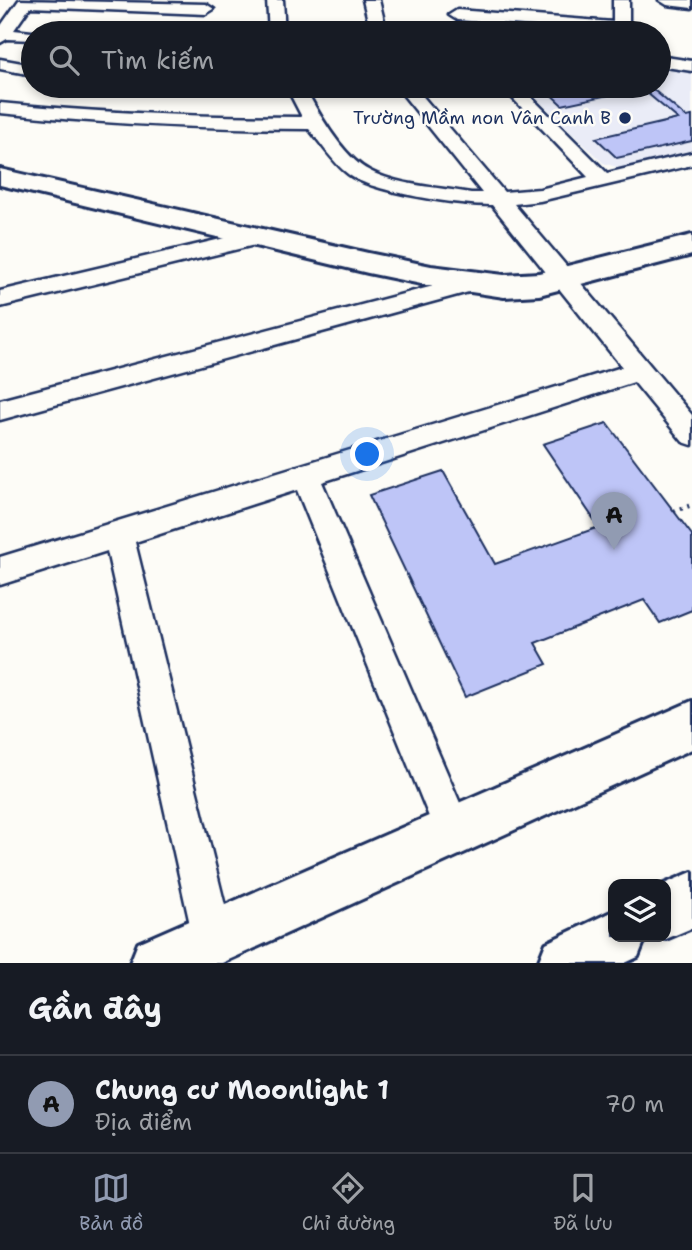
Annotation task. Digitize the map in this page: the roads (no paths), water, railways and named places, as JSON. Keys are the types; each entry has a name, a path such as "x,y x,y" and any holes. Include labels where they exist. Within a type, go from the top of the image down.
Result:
{"street":[{"path":"275,0 276,21"},
{"path":"371,0 376,21"},
{"path":"621,0 621,21"},
{"path":"667,0 692,3"},
{"path":"1,36 26,1 205,10"},
{"path":"455,7 556,21"},
{"path":"1,36 21,35"},
{"path":"671,63 692,66"},
{"path":"0,64 21,68"},
{"path":"301,98 314,123 344,160 364,176 435,193 499,199 540,195 692,159"},
{"path":"415,98 692,434"},
{"path":"522,98 602,180"},
{"path":"0,108 68,115 314,123"},
{"path":"0,177 431,276 504,286 539,284 692,244"},
{"path":"0,299 260,237"},
{"path":"0,410 479,282"},
{"path":"0,571 638,371"},
{"path":"305,475 453,831"},
{"path":"118,534 213,939"},
{"path":"158,963 692,725"},
{"path":"671,910 692,899"},
{"path":"566,963 608,942"}],"place":[{"name":"Trường Mầm non Vân Canh B","path":"625,118"},
{"name":"Chung cư Moonlight 1","path":"614,550"}]}
